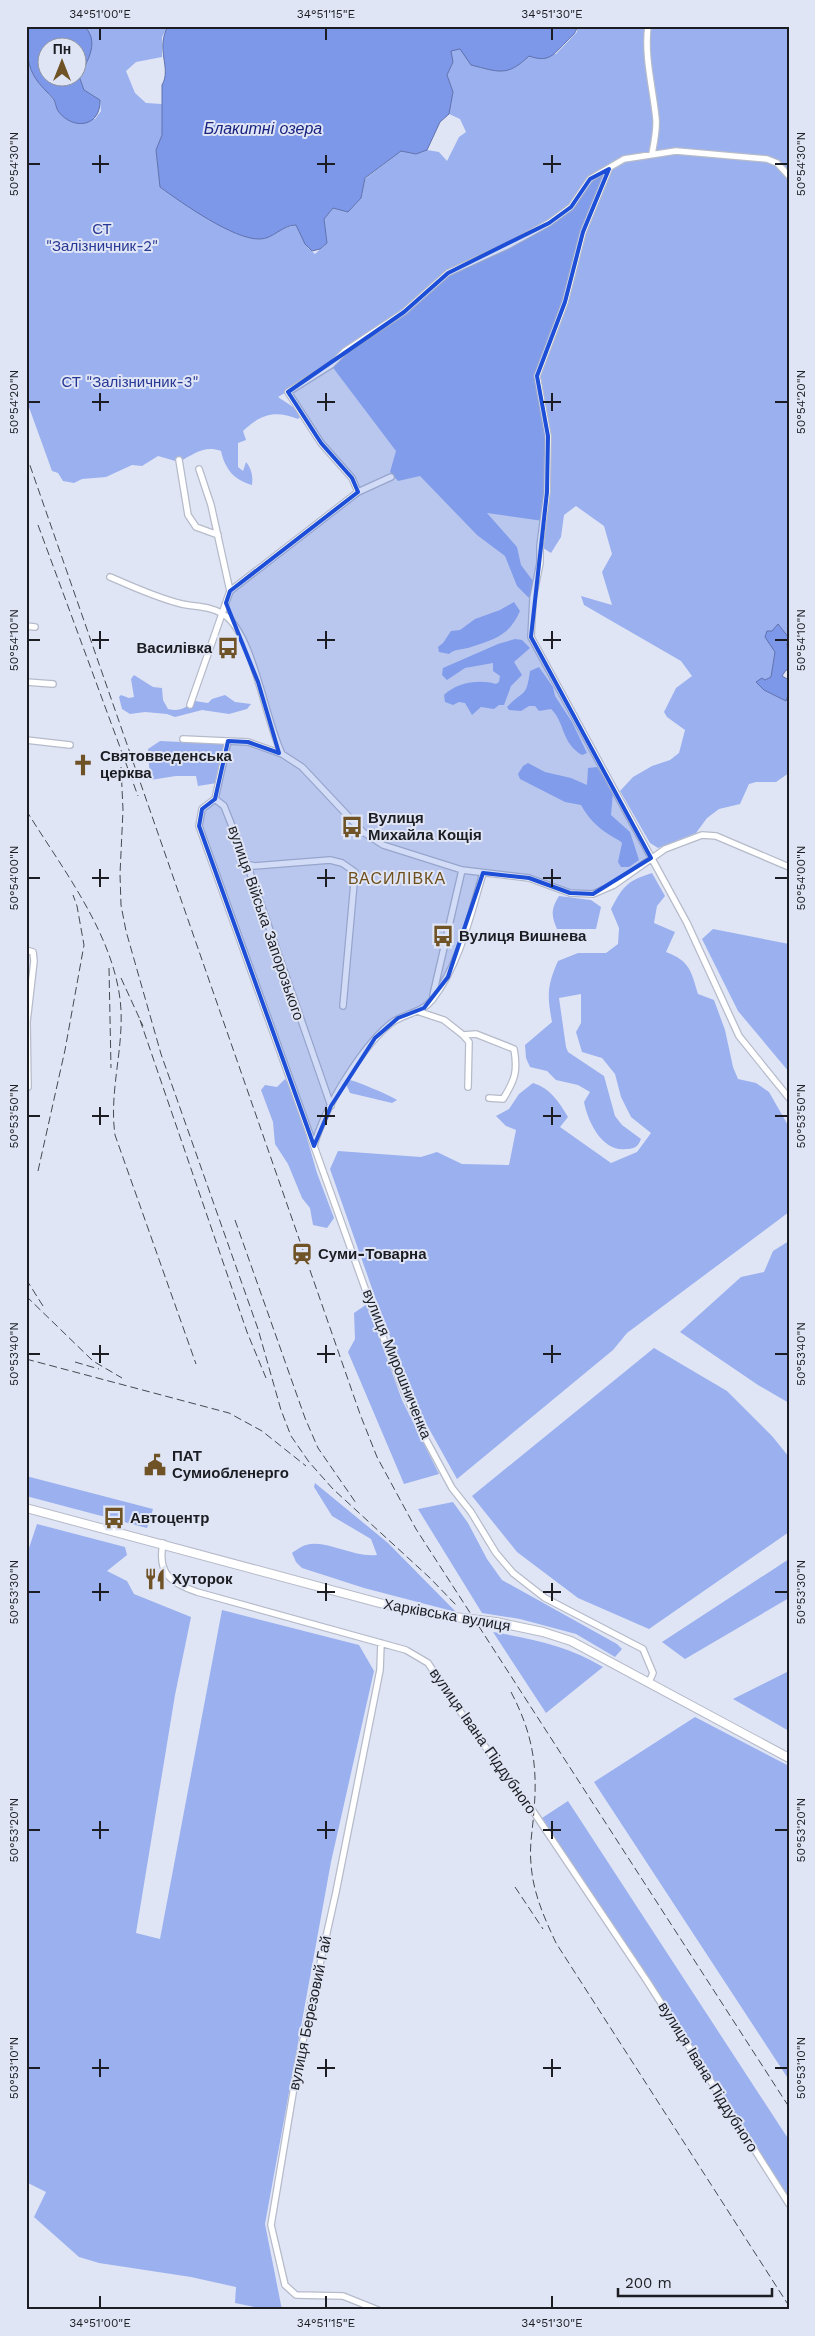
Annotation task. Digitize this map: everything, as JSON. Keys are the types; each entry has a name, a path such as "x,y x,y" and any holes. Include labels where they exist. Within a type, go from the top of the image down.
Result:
{"main road":[{"name":"Харківська вулиця","path":"26,1508 402,1609 496,1622 543,1632 571,1641 789,1758"}],"street":[{"path":"648,26 649,67 656,120 652,154"},
{"path":"358,492 352,478 321,443 288,392 331,365 345,350 404,312 448,273 507,246 549,223 571,207 590,179 624,159 652,154 695,152 767,159 777,162 789,176"},
{"path":"609,169 583,232 565,302 537,376 548,436 548,492 540,563 533,598 531,637 687,923 739,1036 789,1098"},
{"path":"180,460 188,515 196,527 218,535"},
{"path":"190,705 230,591 211,505 199,469"},
{"path":"230,591 358,492 391,477"},
{"path":"110,576 152,595 183,604 204,606 221,613 231,620"},
{"path":"226,603 231,620 249,658 275,739 282,754"},
{"path":"26,626 36,626"},
{"path":"26,682 53,684"},
{"path":"183,739 248,742 282,754 306,771 362,832 383,845 462,870 529,878 570,894 593,894 614,885 664,849 702,836 716,836 789,867"},
{"path":"26,740 70,744"},
{"path":"215,798 228,742"},
{"name":"вулиця Війська Запорозького","path":"215,798 224,806 247,864 331,1106"},
{"name":"вулиця Мирошниченка","path":"215,798 202,809 199,826 401,1384 424,1436 452,1488 471,1512 496,1553 513,1573 545,1598 643,1650 653,1673 649,1682"},
{"path":"247,864 254,866 330,860 342,863 355,872 343,1006"},
{"path":"432,1000 462,870"},
{"path":"314,1146 318,1130 352,1068 375,1038 398,1018 424,1008 448,977 483,873"},
{"path":"26,950 33,952 34,962 27,1022 27,1086"},
{"path":"417,1011 444,1020 469,1042 468,1087"},
{"path":"463,1035 476,1034 514,1050 518,1067 511,1087 503,1099 489,1098"},
{"name":"вулиця Івана Піддубного","path":"163,1544 161,1555 167,1576 177,1585 406,1650 428,1663 472,1729 533,1811 636,1965 789,2204"},
{"name":"вулиця Березовий Гай","path":"378,2310 343,2296 296,2295 286,2285 271,2225 298,2063 336,1892 380,1670 381,1643"}],"highlighted area":[{"path":"609,169 583,232 565,302 537,376 548,436 547,492 531,637 651,858 593,894 570,893 529,878 483,873 448,977 424,1008 398,1018 375,1038 331,1106 314,1146 199,826 202,809 215,799 228,741 248,742 279,753 258,682 226,603 230,591 239,582 358,492 352,478 321,443 288,392 404,312 448,273 549,223 571,207 590,179"}],"green space":[{"path":"84,26 168,26 162,37 162,57 136,62 126,71 135,93 146,103 162,104 162,135 156,150 160,187 177,199 264,239 280,229 296,225 308,248 315,254 327,243 324,219 333,208 348,212 361,198 365,179 401,151 416,154 427,150 439,152 447,161 459,137 466,132 460,119 449,114 453,92 447,75 453,62 451,51 460,49 520,64 529,55 556,54 577,32 577,26 789,26 789,638 786,636 768,640 775,652 771,677 765,680 785,701 789,693 789,773 776,782 749,784 740,804 719,809 707,818 696,833 658,848 650,843 620,791 633,777 652,766 670,760 679,753 685,730 667,717 664,712 676,688 692,676 681,661 584,605 581,596 612,605 602,572 612,554 604,526 576,506 564,515 561,537 551,553 540,546 543,521 487,513 517,547 521,565 533,581 530,599 517,586 505,556 477,535 420,476 398,481 390,472 396,451 331,365 278,397 297,411 300,417 298,419 290,416 269,415 262,417 243,431 246,440 238,443 238,467 243,471 246,462 250,467 252,485 235,477 225,463 221,451 215,449 199,451 179,462 158,456 142,466 132,465 106,477 82,479 74,483 63,481 58,473 52,471 26,399 26,50 33,75 38,81 38,88 44,88 54,101 58,112 95,119 101,111 100,100 83,88 88,88 88,30"},
{"path":"514,602 520,611 511,626 500,635 487,642 449,654 439,652 438,647 451,631 460,630 475,619 500,610"},
{"path":"515,639 522,640 530,648 514,662 522,675 511,686 504,705 499,705 494,709 481,707 472,715 465,703 459,702 453,705 445,702 444,695 455,687 476,682 496,684 499,682 500,676 493,671 493,663 465,668 447,680 442,675 443,668 498,644"},
{"path":"539,667 553,687 555,696 572,722 587,753 582,755 570,745 559,720 551,709 539,711 535,706 529,706 521,711 509,710 507,707 525,690 530,671"},
{"path":"134,675 153,687 162,688 163,700 168,709 182,709 195,701 208,703 212,699 225,695 235,702 251,704 247,709 229,714 202,710 175,717 167,714 145,712 130,714 122,709 119,697 121,695 129,698 134,697 131,679"},
{"path":"160,741 225,744 217,783 198,786 196,776 176,776 150,780 148,749"},
{"path":"528,763 545,772 571,778 587,785 588,768 597,767 613,792 611,815 630,832 639,860 629,867 621,867 618,862 622,843 588,817 581,805 565,802 520,779 518,774 523,766"},
{"path":"652,873 665,896 657,906 654,923 675,932 666,952 685,963 698,994 714,1000 725,1030 733,1067 738,1079 756,1083 769,1092 789,1127 789,1212 627,1333 613,1350 457,1479 418,1409 375,1297 330,1169 338,1151 421,1157 437,1152 462,1164 509,1165 516,1130 506,1126 496,1116 509,1109 519,1094 533,1083 549,1092 565,1111 568,1117 560,1127 611,1163 637,1152 651,1133 631,1117 621,1097 615,1074 602,1058 582,1052 576,1032 581,1023 581,994 559,998 566,1047 568,1052 604,1076 615,1116 622,1125 641,1139 637,1146 631,1149 617,1149 603,1141 593,1126 586,1110 584,1102 590,1092 578,1085 556,1080 547,1071 530,1067 526,1058 525,1045 552,1022 549,991 558,961 578,953 606,953 618,944 619,928 611,909 627,885"},
{"path":"559,896 591,900 601,907 596,929 557,929 553,912 554,905"},
{"path":"713,929 789,944 789,1072 738,1011 702,939"},
{"path":"285,1079 293,1090 317,1173 334,1218 327,1228 313,1225 310,1208 302,1198 288,1164 275,1144 273,1122 261,1090 265,1085 277,1087"},
{"path":"349,1080 382,1092 397,1100 392,1103 350,1093 346,1084"},
{"path":"789,1241 789,1403 758,1385 680,1332 741,1277 764,1272 773,1251"},
{"path":"367,1304 402,1400 439,1474 404,1484 348,1352 355,1339 354,1313"},
{"path":"654,1348 727,1391 772,1436 789,1457 789,1532 649,1629 578,1598 517,1552 472,1496"},
{"path":"26,1476 153,1509 147,1528 26,1496"},
{"path":"315,1483 388,1543 456,1612 364,1588 302,1568 296,1562 292,1553 306,1545 322,1544 359,1554 377,1555 371,1539 332,1516 314,1487"},
{"path":"453,1502 468,1523 487,1559 502,1580 617,1644 622,1649 615,1657 576,1634 520,1619 482,1613 418,1509"},
{"path":"37,1524 125,1547 127,1555 107,1571 127,1581 134,1594 191,1617 175,1695 136,1933 160,1939 222,1610 359,1645 374,1671 331,1862 265,2224 282,2310 264,2309 235,2303 236,2287 191,2277 99,2263 79,2257 34,2217 46,2192 26,2182 26,1551 28,1551"},
{"path":"789,1559 789,1598 685,1659 662,1642"},
{"path":"493,1632 564,1649 603,1667 546,1713"},
{"path":"789,1671 789,1731 733,1699"},
{"path":"695,1717 789,1766 789,2080 594,1782"},
{"path":"568,1801 789,2140 789,2199 542,1818"}],"water":[{"path":"26,26 84,26 91,38 92,44 88,60 88,38 38,38 38,82 29,65"},
{"name":"Блакитні озера","path":"168,26 577,26 573,35 558,51 541,59 529,56 508,70 496,71 471,65 460,49 451,51 453,62 447,75 453,92 449,114 440,122 427,150 416,154 401,151 365,178 361,198 348,212 333,208 324,219 327,243 320,249 312,251 305,244 296,225 286,227 269,237 260,239 249,238 236,234 208,219 160,187 156,150 162,135 162,85 165,79 163,43"},
{"path":"43,88 83,88 100,100 96,116 91,121 78,123 71,122 64,117 58,111 54,100"},
{"path":"778,624 789,638 787,644 789,670 786,670 782,676 789,680 789,693 786,701 764,690 756,682 762,678 765,680 771,677 775,652 765,637 767,631 772,631"}],"railway":[{"path":"26,454 360,1414 377,1457 416,1529 789,2107"},
{"path":"38,525 138,796"},
{"path":"121,767 123,810 120,874 121,905 126,931 161,1054 258,1329 281,1410 291,1436 309,1462 333,1489 430,1578 456,1605"},
{"path":"26,810 86,906 110,957 117,983 121,1010 114,1104 115,1135 196,1364"},
{"path":"38,1171 65,1050 84,945 77,906 73,895"},
{"path":"109,968 111,1068"},
{"path":"121,978 143,1026"},
{"path":"140,1020 247,1332 266,1378"},
{"path":"235,1220 305,1418 318,1448 356,1503"},
{"path":"26,1279 43,1306"},
{"path":"26,1296 93,1361 122,1378"},
{"path":"26,1359 229,1413 262,1431 306,1466"},
{"path":"75,1362 99,1369"},
{"path":"511,1692 529,1735 534,1763 535,1794 531,1844 532,1875 543,1914 556,1943 789,2306"},
{"path":"515,1887 543,1929"}],"place":[{"name":"Василівка","path":"228,648"},
{"name":"Святовведенська церква","path":"83,765"},
{"name":"Вулиця Михайла Кощія","path":"352,827"},
{"name":"Вулиця Вишнева","path":"443,936"},
{"name":"Суми-Товарна","path":"302,1254"},
{"name":"ПАТ Сумиобленерго","path":"155,1465"},
{"name":"Автоцентр","path":"114,1518"},
{"name":"Хуторок","path":"155,1579"}],"district":[{"name":"ВАСИЛІВКА","path":"397,878"}],"park label":[{"name":"СТ \"Залізничник-2\"","path":"102,238"},
{"name":"СТ \"Залізничник-3\"","path":"130,382"}]}
